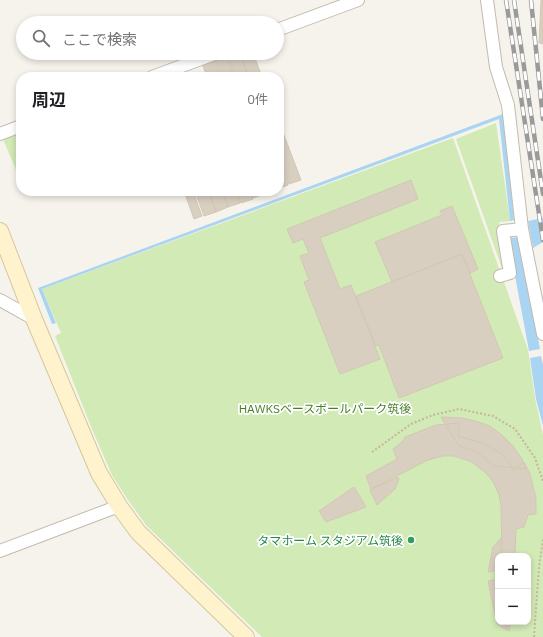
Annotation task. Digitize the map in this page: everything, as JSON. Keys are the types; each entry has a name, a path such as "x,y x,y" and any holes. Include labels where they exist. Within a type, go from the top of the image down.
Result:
{"street":[{"path":"284,27 358,0"},
{"path":"487,0 496,67 508,105 522,229 543,334"},
{"path":"165,72 197,60"},
{"path":"0,134 16,128"},
{"path":"500,276 510,273 503,231 522,229"},
{"path":"0,231 34,318 99,473 119,506 138,532 246,637"},
{"path":"0,300 34,318"},
{"path":"0,551 119,506"}],"path":[{"path":"372,452 411,424 433,415 459,409 492,416 515,429 535,458 543,481"},
{"path":"534,637 539,567 543,539"}],"green space":[{"path":"496,123 510,221 499,222 506,269 503,271 456,139"},
{"path":"16,135 16,170 3,139"},
{"name":"HAWKSベースボールパーク筑後","path":"453,138 528,350 535,398 543,435 543,637 262,637 146,525 128,500 112,475 92,429 55,336 61,333 42,289"}],"water":[{"path":"503,114 514,220 510,221 499,119 42,289 56,323 52,324 38,288"},
{"path":"543,218 543,242 533,248 528,221"},
{"path":"520,237 540,349 529,351 508,238"},
{"path":"541,356 543,365 543,426 536,399 530,358"}],"building":[{"path":"541,0 543,0 543,44 539,43"},
{"path":"213,60 218,72 205,72 202,63"},
{"path":"215,60 228,60 232,72 219,72"},
{"path":"229,60 242,60 246,72 233,72"},
{"path":"243,60 256,60 260,72 247,72"},
{"path":"284,135 301,180 289,184 284,170"},
{"path":"284,174 288,185 284,186"},
{"path":"411,180 418,199 320,238 340,289 351,285 380,359 340,374 304,282 309,280 300,256 309,253 303,239 293,243 287,229"},
{"path":"186,196 195,196 202,216 194,219"},
{"path":"197,196 210,196 216,212 204,216"},
{"path":"211,196 224,196 228,207 216,212"},
{"path":"225,196 238,196 240,203 228,207"},
{"path":"239,196 252,196 253,199 241,203"},
{"path":"452,206 478,269 470,273 462,254 392,282 375,242 442,215 440,211"},
{"path":"462,254 503,358 399,398 379,345 376,346 356,296"},
{"path":"441,417 462,418 490,426 513,446 522,459 526,469 494,466 476,451 459,446"},
{"path":"459,423 458,436 485,444 500,453 509,462 513,470 524,462 530,474 536,498 536,514 528,515 524,527 516,529 515,553 502,553 501,505 499,495 494,483 487,474 472,462 454,456 443,456 428,460 371,489 366,476 397,459 393,449 402,442 405,437 436,425"},
{"path":"398,477 399,479 395,489 377,505 370,490"},
{"path":"354,487 366,507 326,522 319,511"},
{"path":"501,538 501,553 495,553 495,571 488,572 493,547"},
{"path":"495,580 495,614 488,581"},
{"path":"499,625 510,625 509,631"}],"railway":[{"path":"506,0 543,240"},
{"path":"514,0 543,194"},
{"path":"531,0 543,119"}],"place":[{"name":"タマホーム スタジアム筑後","path":"411,540"}]}
